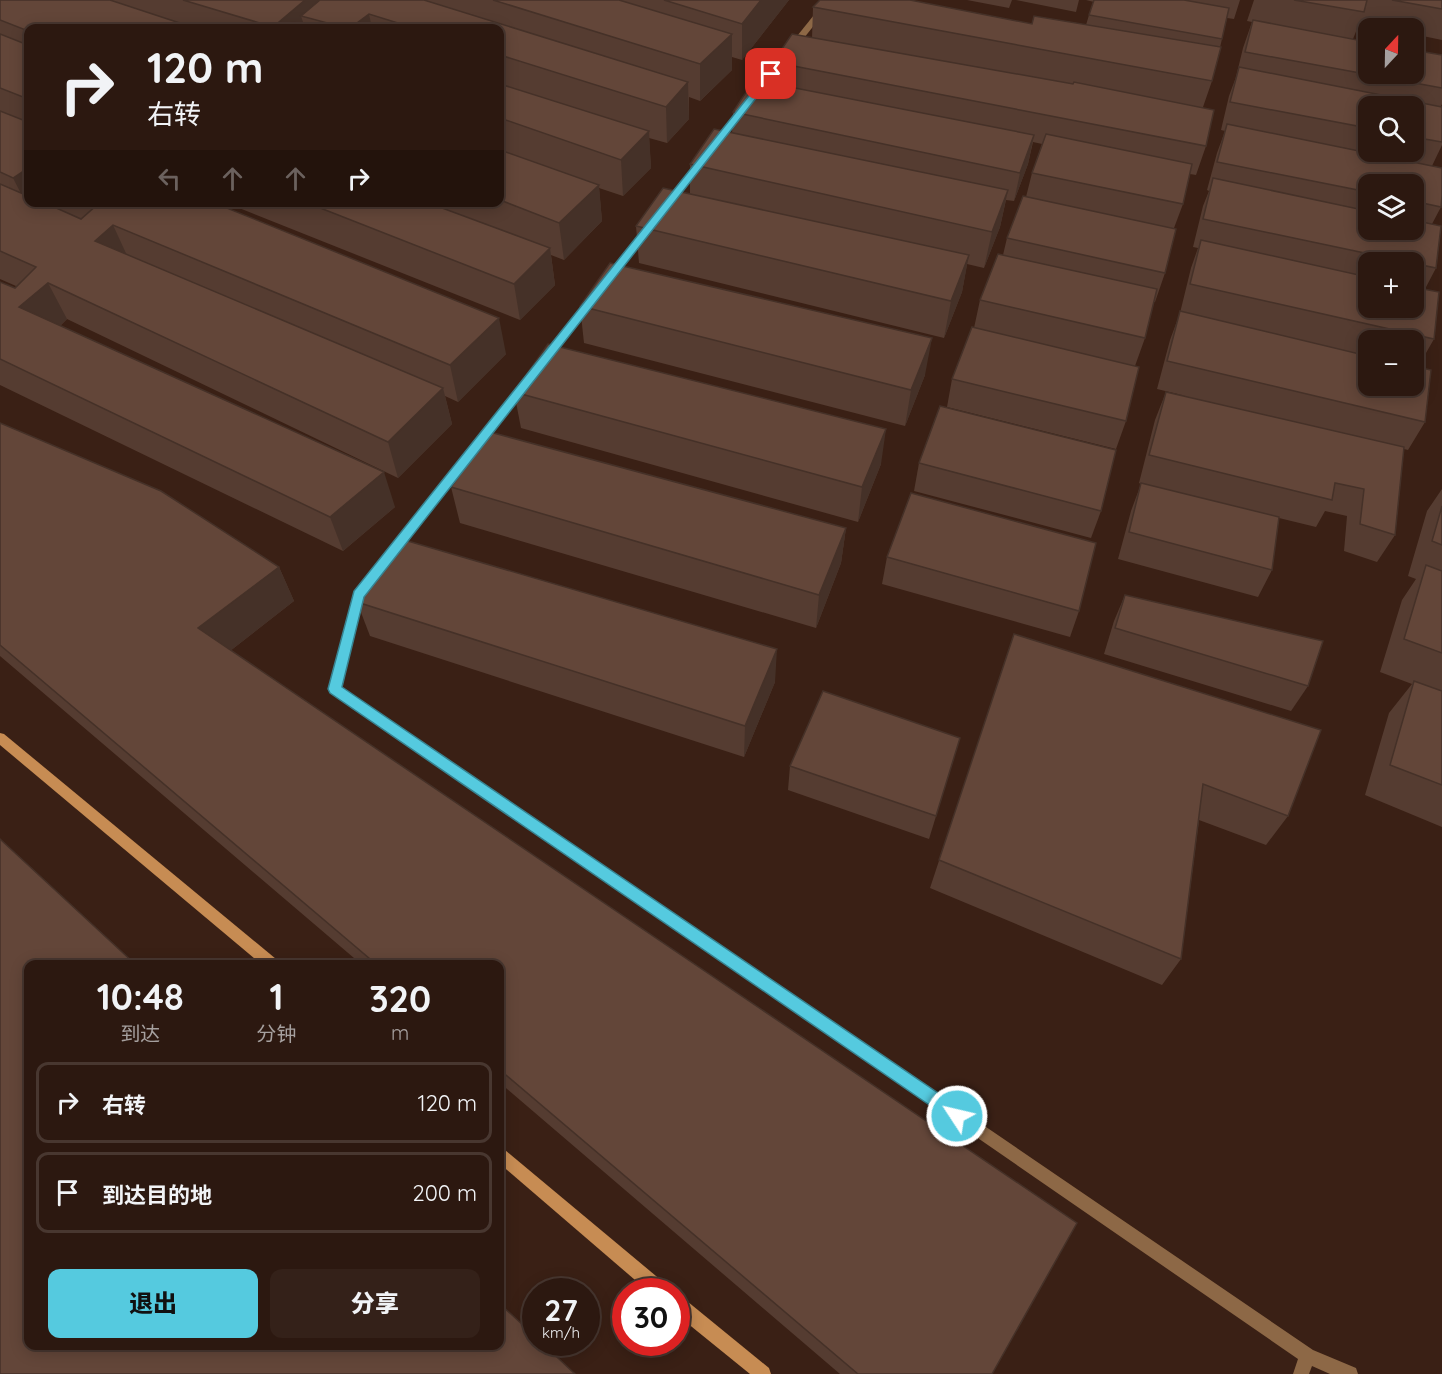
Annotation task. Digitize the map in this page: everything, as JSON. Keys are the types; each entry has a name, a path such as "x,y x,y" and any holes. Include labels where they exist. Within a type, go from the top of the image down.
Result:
{"street":[{"path":"830,0 358,595 335,689 1307,1356 1350,1374"},
{"path":"0,738 266,960"},
{"path":"504,1158 646,1278"},
{"path":"690,1314 763,1374"},
{"path":"1301,1374 1307,1356"}],"building":[{"path":"0,0 110,0 183,24 24,24 24,29 0,20"},
{"path":"183,0 305,0 277,24 263,24"},
{"path":"320,0 424,0 501,24 401,24 369,14 355,24 331,24 301,16"},
{"path":"493,0 619,0 732,34 700,64"},
{"path":"664,0 761,0 742,24"},
{"path":"820,0 910,0 1032,24 1034,16 1221,47 1212,81 813,7"},
{"path":"1094,0 1184,0 1229,8 1222,39 1089,15"},
{"path":"1294,0 1367,0 1364,12"},
{"path":"1392,0 1442,0 1442,9"},
{"path":"1253,20 1358,40 1358,73 1245,52"},
{"path":"504,25 688,82 666,107 504,56"},
{"path":"0,34 24,43 24,97 0,88"},
{"path":"792,34 1073,84 1074,82 1214,110 1206,146 773,62"},
{"path":"1424,52 1442,55 1442,88 1420,84 1424,84"},
{"path":"1239,67 1386,96 1358,96 1358,126 1230,102"},
{"path":"754,80 1034,135 1020,173 733,112"},
{"path":"504,85 649,131 621,160 504,119"},
{"path":"1424,103 1442,107 1442,142 1424,139"},
{"path":"0,111 24,120 24,171 13,178 0,172"},
{"path":"1227,124 1358,151 1358,162 1413,162 1442,168 1441,207 1424,203 1424,174 1358,174 1358,190 1217,162"},
{"path":"714,129 1008,190 992,232 690,164"},
{"path":"1046,134 1192,164 1183,204 1032,173"},
{"path":"504,151 599,185 559,223 504,202"},
{"path":"1213,178 1358,209 1358,240 1424,240 1424,222 1441,226 1436,268 1424,265 1424,252 1360,252 1203,219"},
{"path":"0,184 24,194 24,207 54,207 81,219 95,207 224,207 499,318 450,365 113,225 95,241 443,388 388,442 48,283 19,307 384,472 330,517 0,359 0,282 15,288 36,267 0,251"},
{"path":"663,188 969,255 951,301 636,226"},
{"path":"1023,196 1176,229 1165,273 1007,238"},
{"path":"318,207 439,207 550,248 514,284"},
{"path":"1201,240 1358,275 1358,318 1424,318 1424,289 1439,292 1434,339 1424,337 1424,330 1394,330 1190,284"},
{"path":"998,254 1157,289 1145,338 980,300"},
{"path":"610,263 932,338 911,390 580,306"},
{"path":"1180,311 1358,354 1358,396 1424,396 1424,368 1431,370 1425,422 1167,361"},
{"path":"972,327 1139,367 1126,421 952,379"},
{"path":"548,344 886,429 862,487 514,392"},
{"path":"1166,392 1404,447 1395,535 1360,524 1364,489 1335,483 1332,500 1149,455"},
{"path":"940,406 1116,450 1101,511 919,463"},
{"path":"0,423 161,491 279,567 198,628 1077,1223 992,1374 858,1374 504,1073 504,960 371,960 0,645"},
{"path":"490,432 846,528 819,595 451,487"},
{"path":"1141,483 1279,517 1272,570 1129,532"},
{"path":"911,493 1096,543 1079,611 887,557"},
{"path":"1442,506 1442,545 1432,541"},
{"path":"401,539 777,649 745,726 357,602"},
{"path":"1426,565 1442,571 1442,653 1404,639"},
{"path":"1125,595 1323,641 1308,686 1115,628"},
{"path":"1014,634 1321,730 1288,816 1203,784 1181,959 939,860"},
{"path":"1414,681 1442,691 1442,785 1390,765"},
{"path":"823,691 960,738 936,816 790,766"},
{"path":"0,839 131,960 24,960 24,1350 504,1350 504,1308 522,1324 522,1356 556,1356 575,1374 0,1374"}],"route":[{"path":"771,74 358,595 335,689 957,1116"}]}
